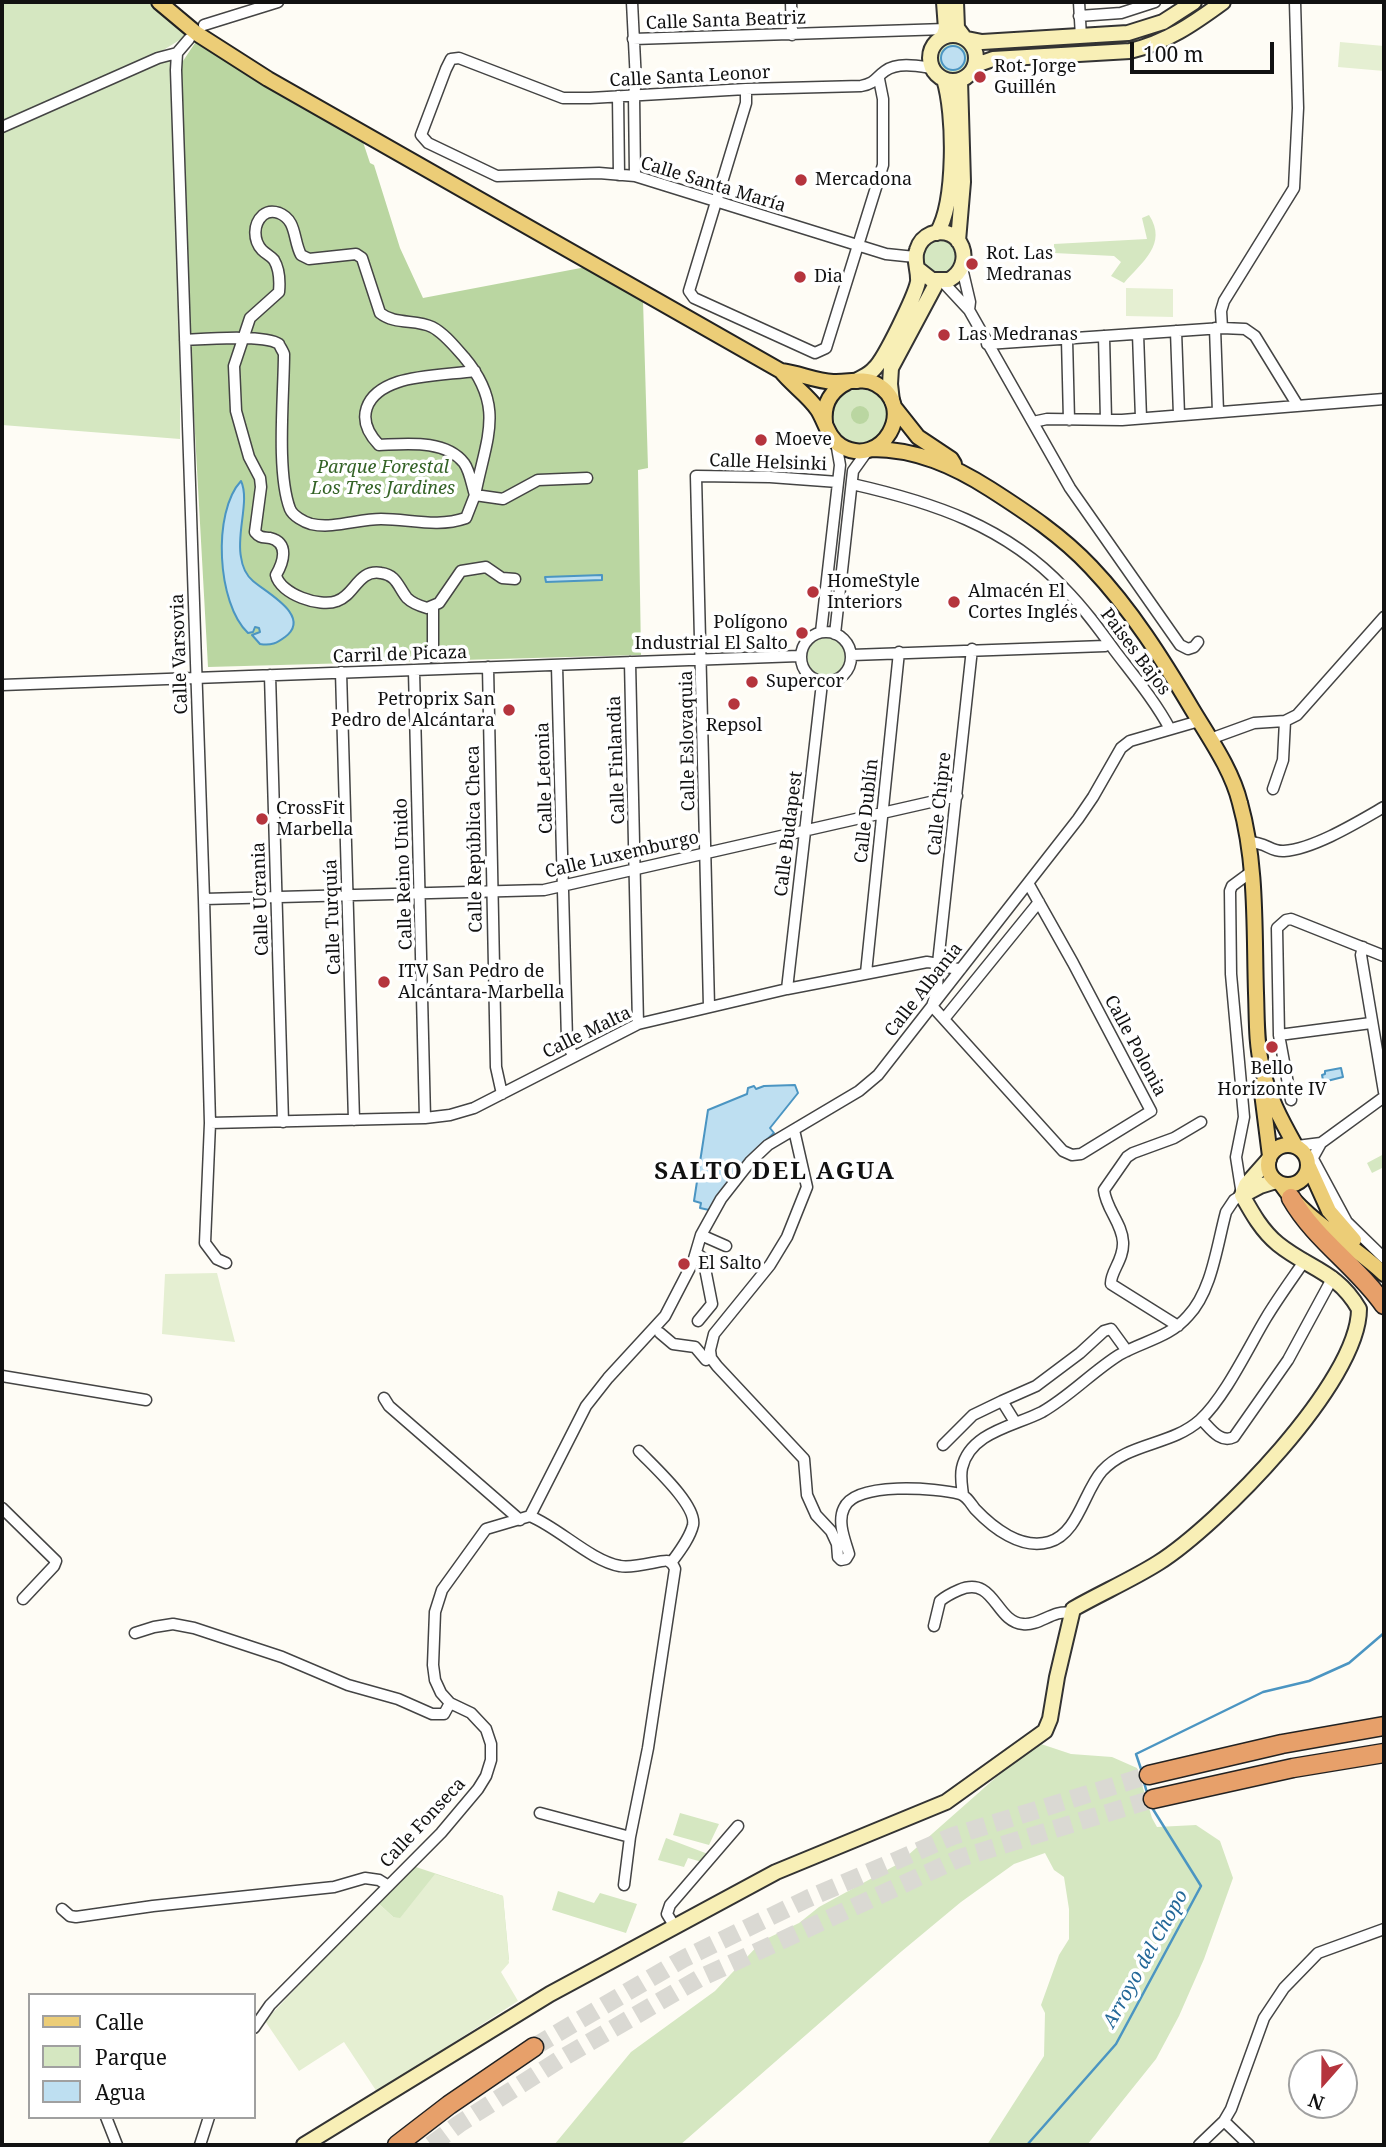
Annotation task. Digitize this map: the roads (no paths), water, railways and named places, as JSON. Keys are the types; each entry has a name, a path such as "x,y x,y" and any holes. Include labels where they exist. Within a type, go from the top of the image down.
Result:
{"highway":[{"path":"1283,1188 1298,1212 1334,1252 1363,1278 1384,1306"},
{"path":"1149,1775 1282,1744 1384,1726"},
{"path":"1153,1799 1293,1768 1384,1753"},
{"path":"397,2145 449,2105 534,2048"}],"main road":[{"path":"159,2 196,33 268,79 780,371 817,409 836,442 849,450 906,452 957,468 1017,506 1065,542 1091,567 1144,635 1210,738 1235,787 1248,842 1251,872 1258,1038 1268,1170 1283,1188 1384,1274"},
{"path":"780,371 793,372 820,381 852,381 877,385 918,437 951,460 957,468"},
{"path":"825,424 825,409 831,395 852,381"},
{"path":"869,450 884,442 892,430 893,405"},
{"path":"1261,1066 1274,1108 1296,1146 1306,1154 1329,1211 1367,1258"},
{"path":"1269,1157 1280,1146 1296,1146"},
{"path":"1283,1188 1298,1183 1306,1176 1310,1163"}],"street":[{"path":"204,25 278,2"},
{"path":"632,2 636,82 635,176"},
{"path":"791,2 792,35"},
{"path":"852,381 870,373 880,362 915,292 921,241 937,233 947,205 951,175 949,99 944,79 932,68 930,51 944,33 944,2"},
{"path":"944,79 960,80 970,74 976,65 976,54 957,28 956,2"},
{"path":"1079,2 1081,37"},
{"path":"1079,16 1121,13 1155,2"},
{"path":"944,33 982,42 1117,34 1147,28 1174,16 1194,2"},
{"path":"976,65 993,59 1130,51 1147,47 1188,28 1223,2"},
{"path":"1218,412 1219,328 1224,301 1294,188 1296,179 1298,108 1294,2"},
{"name":"Calle Santa Beatriz","path":"633,39 944,33"},
{"path":"2,127 158,58 177,53 189,39"},
{"name":"Calle Varsovia","path":"177,53 210,1123 205,1243 217,1259 226,1263"},
{"name":"Calle Santa Leonor","path":"452,59 459,58 563,98 861,86 878,79 884,72 895,67 914,65 932,68"},
{"name":"Calle Santa María","path":"452,59 434,97 421,135 428,143 498,176 599,173 635,176 917,263"},
{"path":"746,89 746,103 689,288 691,296 811,352 823,351 883,165 883,99 878,79"},
{"path":"893,405 891,368 940,282 954,277 962,268 965,257 958,241 963,182 960,80"},
{"path":"618,96 619,175"},
{"path":"185,340 244,338 279,344 284,354 283,456 290,509 295,516 311,524 330,525 380,519 430,524 466,518 475,495 490,429 489,401 475,371 454,346 432,327 387,318 380,313 362,258 356,254 309,258 301,255 291,222 284,215 267,212 259,220 256,237 258,245 272,257 277,267 279,292 250,318 244,338 234,366 236,411 249,457 260,478 255,532 259,537 275,540 283,552 283,562 276,575 278,582 296,594 319,602 334,603 344,597 364,575 378,572 396,580 407,598 426,608 439,603 461,571 485,567 502,578 515,579"},
{"path":"937,233 948,234 958,241"},
{"path":"917,263 926,277 940,282 969,310 1070,488 1180,645 1188,649 1198,642"},
{"path":"962,268 970,302 969,310"},
{"path":"987,344 1236,327 1255,336 1298,406"},
{"path":"1176,331 1179,415"},
{"path":"1139,334 1141,418"},
{"path":"1104,336 1106,420"},
{"path":"1067,339 1069,420"},
{"path":"475,371 398,382 379,392 367,404 364,418 369,435 379,445 414,443 451,452 465,464 475,495"},
{"path":"1034,422 1047,419 1141,418 1384,398"},
{"path":"821,632 840,465 836,442"},
{"path":"835,634 852,484 856,465 869,450"},
{"name":"Calle Helsinki","path":"696,476 838,482"},
{"name":"Calle Eslovaquia","path":"696,476 709,1006"},
{"path":"475,495 503,499 538,480 587,478"},
{"name":"Paises Bajos","path":"852,484 943,508 1004,539 1044,569 1064,587 1109,643 1160,710 1170,729"},
{"path":"432,657 433,607"},
{"path":"1210,738 1254,723 1285,721 1297,715 1384,617"},
{"path":"821,632 835,634 844,639 852,655 850,665 842,676 832,682 822,683 805,671 799,656 803,644 811,636 821,632"},
{"path":"852,655 1105,646 1109,643"},
{"name":"Calle Chipre","path":"938,963 972,649"},
{"name":"Calle Dublín","path":"866,973 899,652"},
{"name":"Carril de Picaza","path":"2,685 799,656"},
{"name":"Calle Finlandia","path":"630,662 638,1024"},
{"name":"Calle Letonia","path":"557,666 567,1040 573,1057"},
{"name":"Calle República Checa","path":"488,667 496,1067 502,1094"},
{"name":"Calle Reino Unido","path":"414,671 425,1118"},
{"name":"Calle Turquía","path":"341,672 354,1120"},
{"name":"Calle Ucrania","path":"270,675 283,1122"},
{"name":"Calle Budapest","path":"787,989 822,683"},
{"name":"Calle Albania","path":"525,1518 586,1406 665,1316 681,1289 701,1235 722,1199 750,1162 768,1145 859,1091 878,1075 1093,797 1121,748 1130,741 1199,720"},
{"path":"1273,789 1283,760 1285,721"},
{"name":"Calle Luxemburgo","path":"204,899 544,890 957,796"},
{"path":"1248,842 1261,842 1272,850 1283,852 1299,848 1334,835 1384,807"},
{"path":"303,2145 550,1994 776,1872 946,1802 1045,1731 1050,1719 1071,1613 1156,1564 1194,1537 1246,1486 1321,1401 1351,1342 1359,1318 1359,1309 1333,1277 1278,1244 1266,1232 1242,1195 1236,1157 1244,1117 1231,974 1230,891 1232,886 1251,872"},
{"name":"Calle Polonia","path":"932,1006 1063,1151 1072,1155 1081,1154 1151,1111 1028,884"},
{"path":"944,1019 1039,902"},
{"path":"1291,1100 1279,1035 1277,928 1291,919 1384,956"},
{"path":"1363,947 1361,955 1384,1094 1321,1143 1310,1163 1347,1222 1384,1258"},
{"name":"Calle Malta","path":"210,1123 425,1118 450,1115 474,1108 638,1024 787,989 927,962 961,969"},
{"path":"932,1006 937,991 938,963"},
{"path":"1279,1035 1371,1023"},
{"path":"1178,1326 1111,1284 1111,1276 1122,1256 1124,1245 1122,1233 1105,1198 1104,1190 1127,1157 1174,1138 1201,1122"},
{"path":"794,1130 807,1187 798,1212 770,1265 714,1335 710,1350 711,1358 804,1458 807,1495 816,1515 831,1531 841,1560 846,1559 849,1554 841,1524 846,1504 865,1493 912,1487 963,1495 992,1523 1013,1538 1036,1544 1051,1542 1068,1528 1096,1479 1112,1461 1145,1445 1178,1435 1202,1419 1305,1260"},
{"path":"1296,1146 1321,1143"},
{"path":"1242,1195 1246,1185 1269,1157"},
{"path":"963,1495 963,1465 970,1452 988,1436 1059,1401 1127,1351 1163,1336 1191,1314 1201,1298 1226,1212 1234,1200 1260,1186 1283,1188"},
{"path":"701,1235 726,1245"},
{"path":"696,1254 703,1258 712,1304 698,1321"},
{"path":"1202,1419 1222,1438 1229,1440 1234,1437 1288,1360 1333,1277"},
{"path":"943,1445 973,1415 1036,1386 1104,1331 1111,1329 1127,1351"},
{"path":"660,1333 673,1344 695,1347 706,1360"},
{"path":"2,1376 146,1400"},
{"path":"384,1398 388,1406 441,1454 525,1518 547,1523 607,1562 621,1567 636,1567 661,1561 671,1563 675,1569 624,1885"},
{"path":"1002,1401 1015,1422"},
{"path":"639,1451 682,1498 693,1516 694,1523 671,1563"},
{"path":"2,1508 56,1561 23,1599"},
{"name":"Calle Fonseca","path":"256,2025 270,2005 441,1833 486,1776 491,1752 486,1729 471,1713 450,1703 435,1681 433,1637 438,1601 442,1590 486,1529 525,1518"},
{"path":"933,1626 940,1601 963,1588 971,1587 987,1592 1009,1619 1017,1623 1035,1623 1063,1611 1071,1613"},
{"path":"135,1633 173,1624 194,1628 294,1661 348,1685 398,1699 436,1716 444,1714 450,1703"},
{"path":"540,1813 630,1838"},
{"path":"675,1927 667,1914 670,1905 738,1826"},
{"path":"62,1909 66,1914 76,1917 334,1888 365,1878 379,1880 387,1885"},
{"path":"1199,2145 1224,2122 1264,2018 1284,1988 1318,1953 1384,1929"},
{"path":"107,2119 117,2145"},
{"path":"200,2145 208,2119"},
{"path":"1224,2122 1249,2145"}],"water":[{"path":"953,46 961,50 965,58 961,66 953,70 945,66 941,58 945,50"},
{"path":"241,481 244,498 240,538 243,567 253,581 284,605 294,621 292,629 285,637 271,644 260,644 252,635 260,632 259,628 255,627 253,632 248,633 230,601 225,580 222,535 232,495"},
{"path":"602,575 602,580 546,582 545,577"},
{"path":"1341,1068 1343,1077 1323,1080 1325,1071"},
{"path":"795,1085 798,1093 770,1128 774,1133 750,1155 709,1210 700,1208 701,1203 694,1201 708,1110 747,1094 748,1088 754,1086 756,1089 764,1086"}],"waterway":[{"name":"Arroyo del Chopo","path":"1142,1772 1136,1754 1263,1692 1309,1681 1349,1663 1384,1633"},
{"name":"Arroyo del Chopo","path":"1143,1779 1148,1796"},
{"name":"Arroyo del Chopo","path":"1027,2145 1116,2044 1201,1886 1151,1806"}],"tunnel":[{"path":"534,2047 683,1959 807,1899 953,1836 1149,1775"},
{"path":"431,2145 559,2060 700,1978 960,1858 1153,1799"}],"place":[{"name":"Rot. Jorge Guillén","path":"980,77"},
{"name":"Mercadona","path":"801,180"},
{"name":"Rot. Las Medranas","path":"972,264"},
{"name":"Dia","path":"800,277"},
{"name":"Las Medranas","path":"944,335"},
{"name":"Moeve","path":"761,440"},
{"name":"HomeStyle Interiors","path":"813,592"},
{"name":"Almacén El Cortes Inglés","path":"954,602"},
{"name":"Polígono Industrial El Salto","path":"802,633"},
{"name":"Supercor","path":"752,682"},
{"name":"Repsol","path":"734,704"},
{"name":"Petroprix San Pedro de Alcántara","path":"509,710"},
{"name":"CrossFit Marbella","path":"262,819"},
{"name":"ITV San Pedro de Alcántara-Marbella","path":"384,982"},
{"name":"Bello Horizonte IV","path":"1272,1047"},
{"name":"El Salto","path":"684,1264"}],"district":[{"name":"SALTO DEL AGUA","path":"775,1172"}],"park label":[{"name":"Parque Forestal Los Tres Jardines","path":"383,478"}]}
